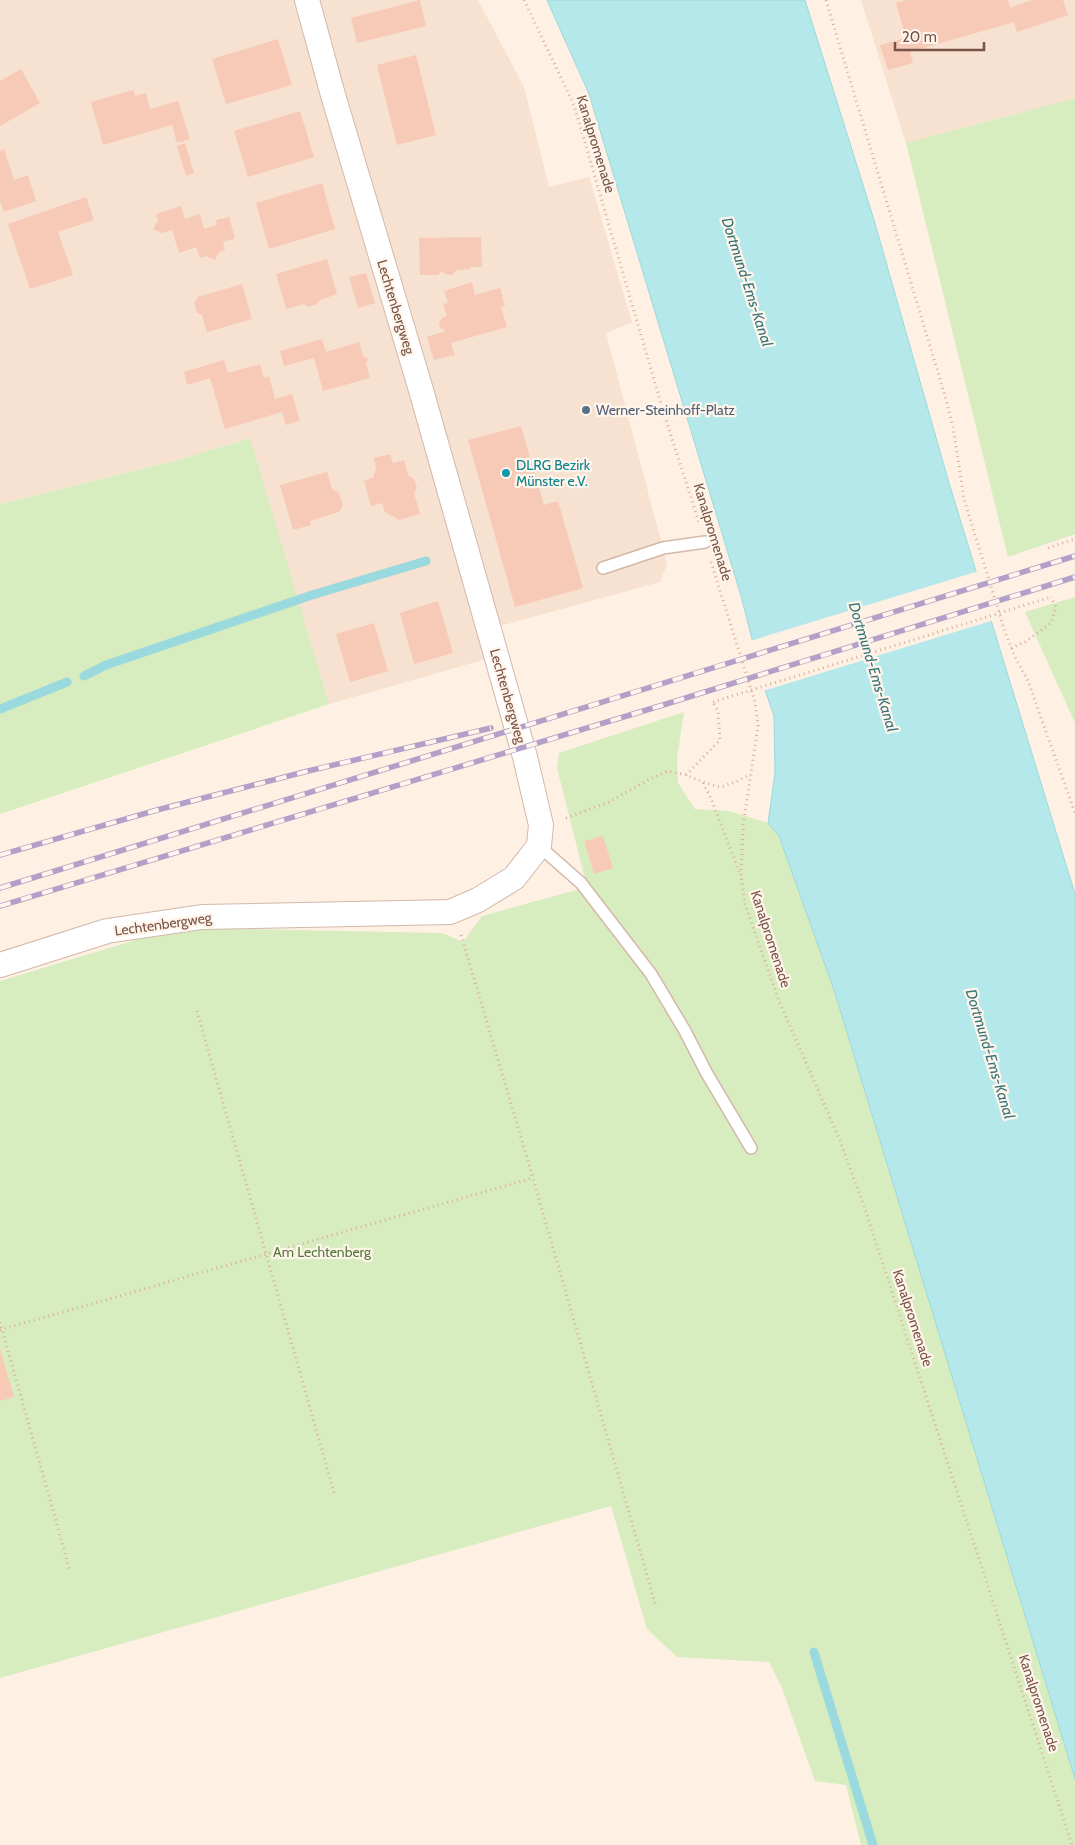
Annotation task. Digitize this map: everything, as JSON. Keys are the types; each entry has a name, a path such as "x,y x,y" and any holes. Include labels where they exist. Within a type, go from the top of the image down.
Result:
{"street":[{"name":"Lechtenbergweg","path":"0,966 107,931 202,917 450,912 478,900 514,878 540,836 522,747 443,467 330,87 308,0"}],"lane":[{"path":"603,568 663,548 705,542"},
{"path":"540,836 581,883 651,974 751,1148"}],"path":[{"name":"Kanalpromenade","path":"524,0 574,105 662,407 755,702 758,726 743,826 741,876 745,904 779,1001 839,1138 866,1212 1072,1845"},
{"path":"826,0 945,396 953,427 964,499 1011,648 1028,681 1075,813"},
{"path":"1048,548 1075,539"},
{"path":"686,775 720,740 718,711 713,702 1051,598 1056,606 1051,623 1025,642 1011,648"},
{"path":"540,836 668,770 720,787 736,782 750,773"},
{"path":"703,782 741,876"},
{"path":"463,942 656,1607"},
{"path":"197,1011 335,1496"},
{"path":"1,1330 533,1178"},
{"path":"0,1322 70,1570"}],"shaded area":[{"path":"0,0 478,0 524,87 549,187 589,177 632,322 606,333 667,564 660,582 500,626 507,653 329,704 249,438 182,459 0,504"},
{"path":"861,0 1075,0 1075,98 906,143"}],"green space":[{"path":"1075,98 1075,534 1008,557 906,143"},
{"path":"250,438 329,704 0,814 0,504 182,459"},
{"path":"1075,597 1075,723 1025,612"},
{"name":"Am Lechtenberg","path":"684,712 677,758 678,783 695,809 729,811 768,823 779,836 834,990 1075,1779 1075,1845 861,1845 846,1785 815,1781 782,1688 769,1662 677,1657 647,1629 611,1506 0,1678 0,981 162,932 195,928 442,933 463,942 482,916 587,887 557,768 559,753"}],"water":[{"name":"Dortmund-Ems-Kanal","path":"547,0 805,0 874,220 949,483 1075,894 1075,1779 834,990 779,836 768,823 775,773 774,716 765,690 741,596 589,94"}],"pier":[{"path":"979,571 994,620 763,691 750,641"}],"building":[{"path":"420,0 426,26 357,43 351,18"},
{"path":"906,0 1008,0 1010,8 1032,0 1063,0 1068,15 1017,32 1014,22 910,52 913,63 888,70 880,45 906,38 896,3"},
{"path":"278,39 292,85 226,104 212,59"},
{"path":"416,55 436,135 397,145 377,65"},
{"path":"21,69 40,103 0,126 0,81"},
{"path":"133,90 135,96 146,93 150,109 178,101 190,139 177,143 172,125 103,145 91,102"},
{"path":"300,111 314,157 248,177 234,131"},
{"path":"185,143 194,173 186,176 177,146"},
{"path":"4,149 14,180 28,175 36,201 4,212 0,201 0,151"},
{"path":"322,183 335,229 269,249 256,203"},
{"path":"86,197 94,220 58,232 73,275 30,289 8,224"},
{"path":"181,206 185,219 200,214 204,229 217,225 216,220 229,217 235,238 223,242 225,250 219,252 215,260 206,256 200,258 196,247 179,253 172,230 162,233 153,229 158,220 156,214"},
{"path":"481,237 482,267 457,270 452,275 445,274 442,271 438,275 420,275 419,238"},
{"path":"327,259 337,294 308,307 304,304 286,309 276,274"},
{"path":"366,273 375,303 358,308 349,277"},
{"path":"472,282 475,295 500,288 505,306 501,307 507,327 451,343 455,355 434,360 427,337 446,331 440,328 439,324 442,318 447,316 443,304 448,303 444,291"},
{"path":"242,284 252,319 207,332 202,315 197,313 194,303 198,297"},
{"path":"322,339 326,352 359,342 363,356 368,359 366,364 370,378 323,391 314,358 284,366 280,351"},
{"path":"224,360 228,373 260,364 264,378 269,376 275,399 292,394 300,421 286,425 282,412 225,429 210,378 187,385 184,372"},
{"path":"521,426 544,505 558,501 583,588 515,607 468,440"},
{"path":"390,454 393,463 404,460 408,475 414,479 417,488 414,493 420,514 399,520 385,512 382,503 371,506 364,481 374,477 376,468 374,458"},
{"path":"327,472 332,489 339,493 343,505 339,512 310,521 311,525 293,530 280,485"},
{"path":"438,601 453,653 414,664 400,613"},
{"path":"374,623 388,671 350,682 336,634"},
{"path":"603,836 613,868 594,874 584,841"},
{"path":"0,1348 14,1397 0,1401"}],"waterway":[{"path":"84,676 106,665 312,595 426,561"},
{"path":"0,709 67,682"},
{"path":"814,1652 873,1845"}],"railway":[{"path":"0,888 1075,556"},
{"path":"0,906 663,705 1075,577"},
{"path":"0,855 157,810 308,771 491,728"}],"place":[{"name":"Werner-Steinhoff-Platz","path":"586,410"},
{"name":"DLRG Bezirk Münster e.V.","path":"506,473"}]}
